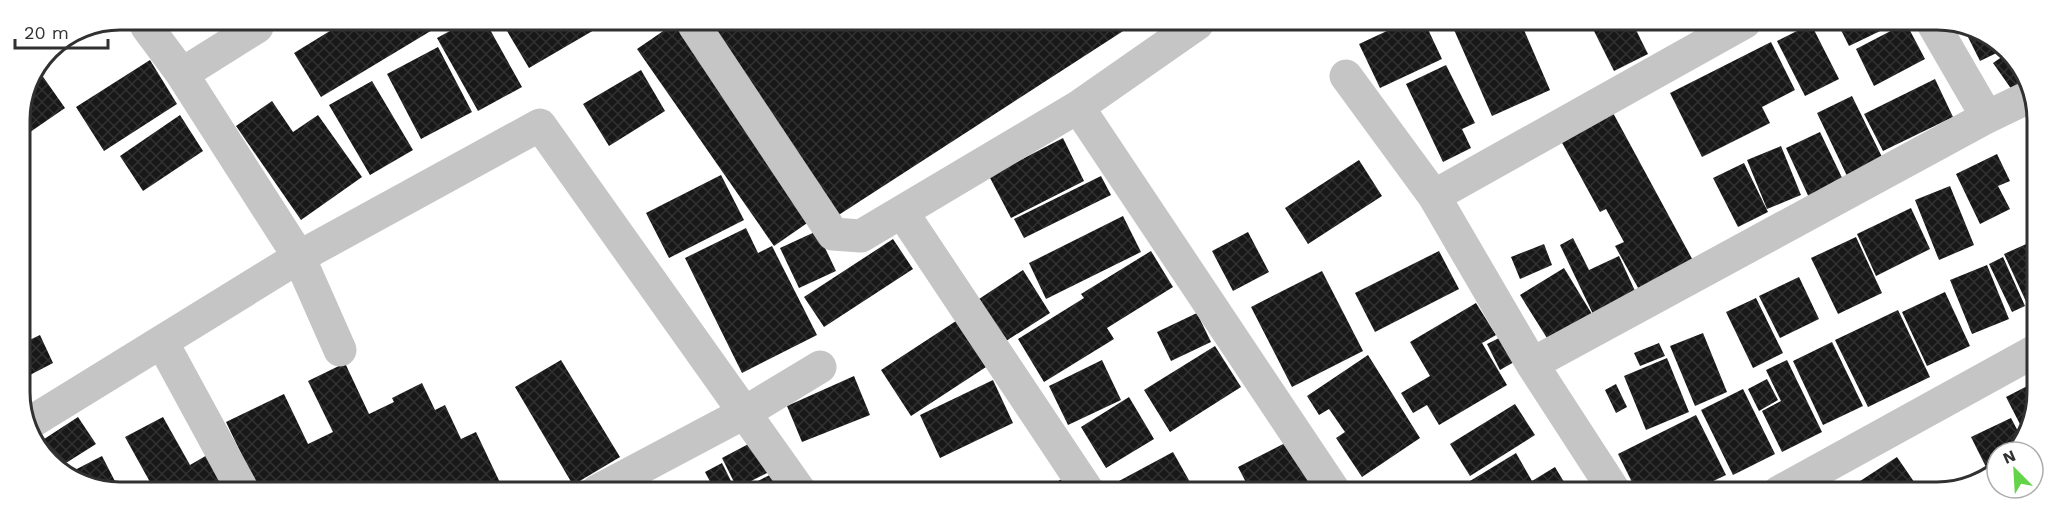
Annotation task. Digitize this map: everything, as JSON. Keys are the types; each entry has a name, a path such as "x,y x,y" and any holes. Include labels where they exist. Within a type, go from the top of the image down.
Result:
{"street":[{"path":"149,30 182,74 299,257 340,350"},
{"path":"182,74 252,30"},
{"path":"697,30 834,234 861,236 1078,107 1188,30"},
{"path":"1434,196 1731,30"},
{"path":"1937,30 1987,117"},
{"path":"1346,76 1434,196 1532,364 1609,482"},
{"path":"1532,364 1987,117 2024,99"},
{"path":"1078,107 1328,482"},
{"path":"35,420 299,257 540,125 794,482"},
{"path":"902,212 1082,482"},
{"path":"162,342 238,482"},
{"path":"1797,482 2027,356"},
{"path":"614,482 744,413 820,368"}],"building":[{"path":"331,30 432,30 321,97 294,53"},
{"path":"452,30 490,30 522,87 478,111 437,38"},
{"path":"506,30 594,30 529,68"},
{"path":"665,30 683,30 813,219 774,246 637,49"},
{"path":"712,30 1125,30 834,218"},
{"path":"1389,30 1428,30 1442,59 1380,88 1359,44"},
{"path":"1454,30 1524,30 1550,90 1492,116"},
{"path":"1594,30 1636,30 1648,54 1614,71"},
{"path":"1799,30 1814,30 1839,79 1805,96 1777,41"},
{"path":"1841,30 1882,30 1849,46"},
{"path":"1893,30 1910,30 1925,59 1874,86 1856,49"},
{"path":"1967,36 1982,42 1997,53 1980,61"},
{"path":"1771,42 1795,90 1762,107 1770,123 1702,157 1670,93"},
{"path":"438,47 472,112 421,139 387,74"},
{"path":"2002,57 2019,85 2012,90 1993,63"},
{"path":"150,60 177,104 104,151 76,107"},
{"path":"1446,65 1475,123 1462,129 1471,148 1443,162 1406,84"},
{"path":"641,70 665,111 609,146 583,104"},
{"path":"42,76 65,108 30,132 32,103"},
{"path":"1935,79 1953,117 1883,151 1864,114"},
{"path":"372,81 413,150 370,175 329,105"},
{"path":"1852,96 1884,161 1848,178 1817,113"},
{"path":"272,101 293,132 318,115 362,177 301,220 236,126"},
{"path":"1612,111 1696,266 1642,295 1615,246 1624,242 1606,209 1600,212 1560,139"},
{"path":"180,115 203,151 143,191 120,156"},
{"path":"1820,132 1847,188 1812,204 1786,148"},
{"path":"1063,138 1084,181 1011,218 989,176"},
{"path":"1781,146 1801,195 1767,209 1747,160"},
{"path":"1997,154 2010,181 1998,186 2010,209 1980,224 1956,174"},
{"path":"1359,160 1382,196 1308,244 1285,208"},
{"path":"1744,163 1768,212 1738,227 1713,178"},
{"path":"721,175 744,220 669,258 646,213"},
{"path":"1101,176 1111,195 1024,238 1014,219"},
{"path":"1950,186 1974,245 1939,260 1915,200"},
{"path":"1911,208 1930,249 1876,276 1857,234"},
{"path":"1123,216 1141,252 1046,299 1029,263"},
{"path":"746,228 758,253 772,246 817,335 742,373 685,258"},
{"path":"817,231 836,271 799,288 780,248"},
{"path":"1248,232 1269,272 1233,291 1212,251"},
{"path":"1856,237 1882,293 1838,314 1811,258"},
{"path":"1573,238 1589,270 1619,256 1636,293 1593,314 1560,245"},
{"path":"893,239 913,269 824,327 804,297"},
{"path":"1544,244 1552,265 1520,279 1511,257"},
{"path":"2027,244 2027,304 2004,254"},
{"path":"1151,251 1173,287 1107,328 1114,339 1044,382 1018,339 1084,298 1081,294"},
{"path":"1439,251 1459,289 1375,332 1355,293"},
{"path":"2003,257 2025,306 2012,312 1989,264"},
{"path":"1987,265 2009,319 1972,334 1950,280"},
{"path":"1564,268 1595,319 1552,346 1520,295"},
{"path":"1023,270 1050,313 1006,341 979,299"},
{"path":"1322,271 1363,351 1292,387 1251,307"},
{"path":"1799,277 1819,319 1780,338 1759,296"},
{"path":"1945,292 1970,346 1927,366 1902,312"},
{"path":"1756,298 1783,353 1753,368 1726,312"},
{"path":"1476,303 1496,335 1482,343 1507,385 1439,425 1427,405 1413,413 1401,393 1430,376 1410,342"},
{"path":"1898,310 1930,377 1868,407 1835,340"},
{"path":"1197,313 1211,342 1171,361 1157,332"},
{"path":"956,321 986,367 911,416 881,370"},
{"path":"1703,333 1727,392 1695,406 1670,346"},
{"path":"40,335 53,363 30,375 30,340"},
{"path":"1501,337 1514,362 1500,370 1487,344"},
{"path":"1832,342 1863,406 1823,425 1793,361"},
{"path":"1659,343 1665,356 1640,366 1634,353"},
{"path":"1215,346 1241,387 1170,432 1144,390"},
{"path":"1368,355 1420,438 1362,477 1336,438 1345,432 1329,409 1319,415 1307,396"},
{"path":"1667,358 1689,412 1646,430 1624,376"},
{"path":"561,360 620,457 578,482 571,482 515,387"},
{"path":"1102,360 1121,400 1068,425 1049,386"},
{"path":"1787,360 1822,432 1782,452 1762,411 1781,401 1766,370"},
{"path":"345,363 369,414 394,402 392,398 422,383 435,410 445,405 461,439 476,432 500,482 255,482 226,422 284,394 308,444 333,432 308,381"},
{"path":"854,376 870,415 802,442 787,406"},
{"path":"1767,379 1778,400 1759,411 1748,389"},
{"path":"993,380 1013,423 940,458 920,415"},
{"path":"1616,384 1627,407 1616,413 1605,390"},
{"path":"2027,386 2025,409 2020,425 2006,397"},
{"path":"1743,389 1775,454 1733,475 1701,410"},
{"path":"1129,397 1154,439 1106,468 1081,427"},
{"path":"1515,404 1535,435 1470,476 1450,444"},
{"path":"1696,415 1726,475 1711,482 1632,482 1618,454"},
{"path":"78,417 96,444 65,463 56,456 44,439"},
{"path":"163,417 190,465 214,451 231,482 150,482 125,437"},
{"path":"2011,418 2018,431 2015,437 2013,440 1985,440 1985,465 1971,437"},
{"path":"756,440 771,471 749,482 734,482 722,458"},
{"path":"1291,440 1313,482 1246,482 1238,467"},
{"path":"1173,452 1190,482 1120,482"},
{"path":"1516,453 1532,481 1555,467 1564,482 1471,482"},
{"path":"102,456 115,481 91,477 75,470"},
{"path":"1897,457 1914,482 1859,482"},
{"path":"722,463 732,482 710,482 705,472"},
{"path":"772,474 776,482 756,482"},
{"path":"1066,477 1068,482 1056,482"}]}
